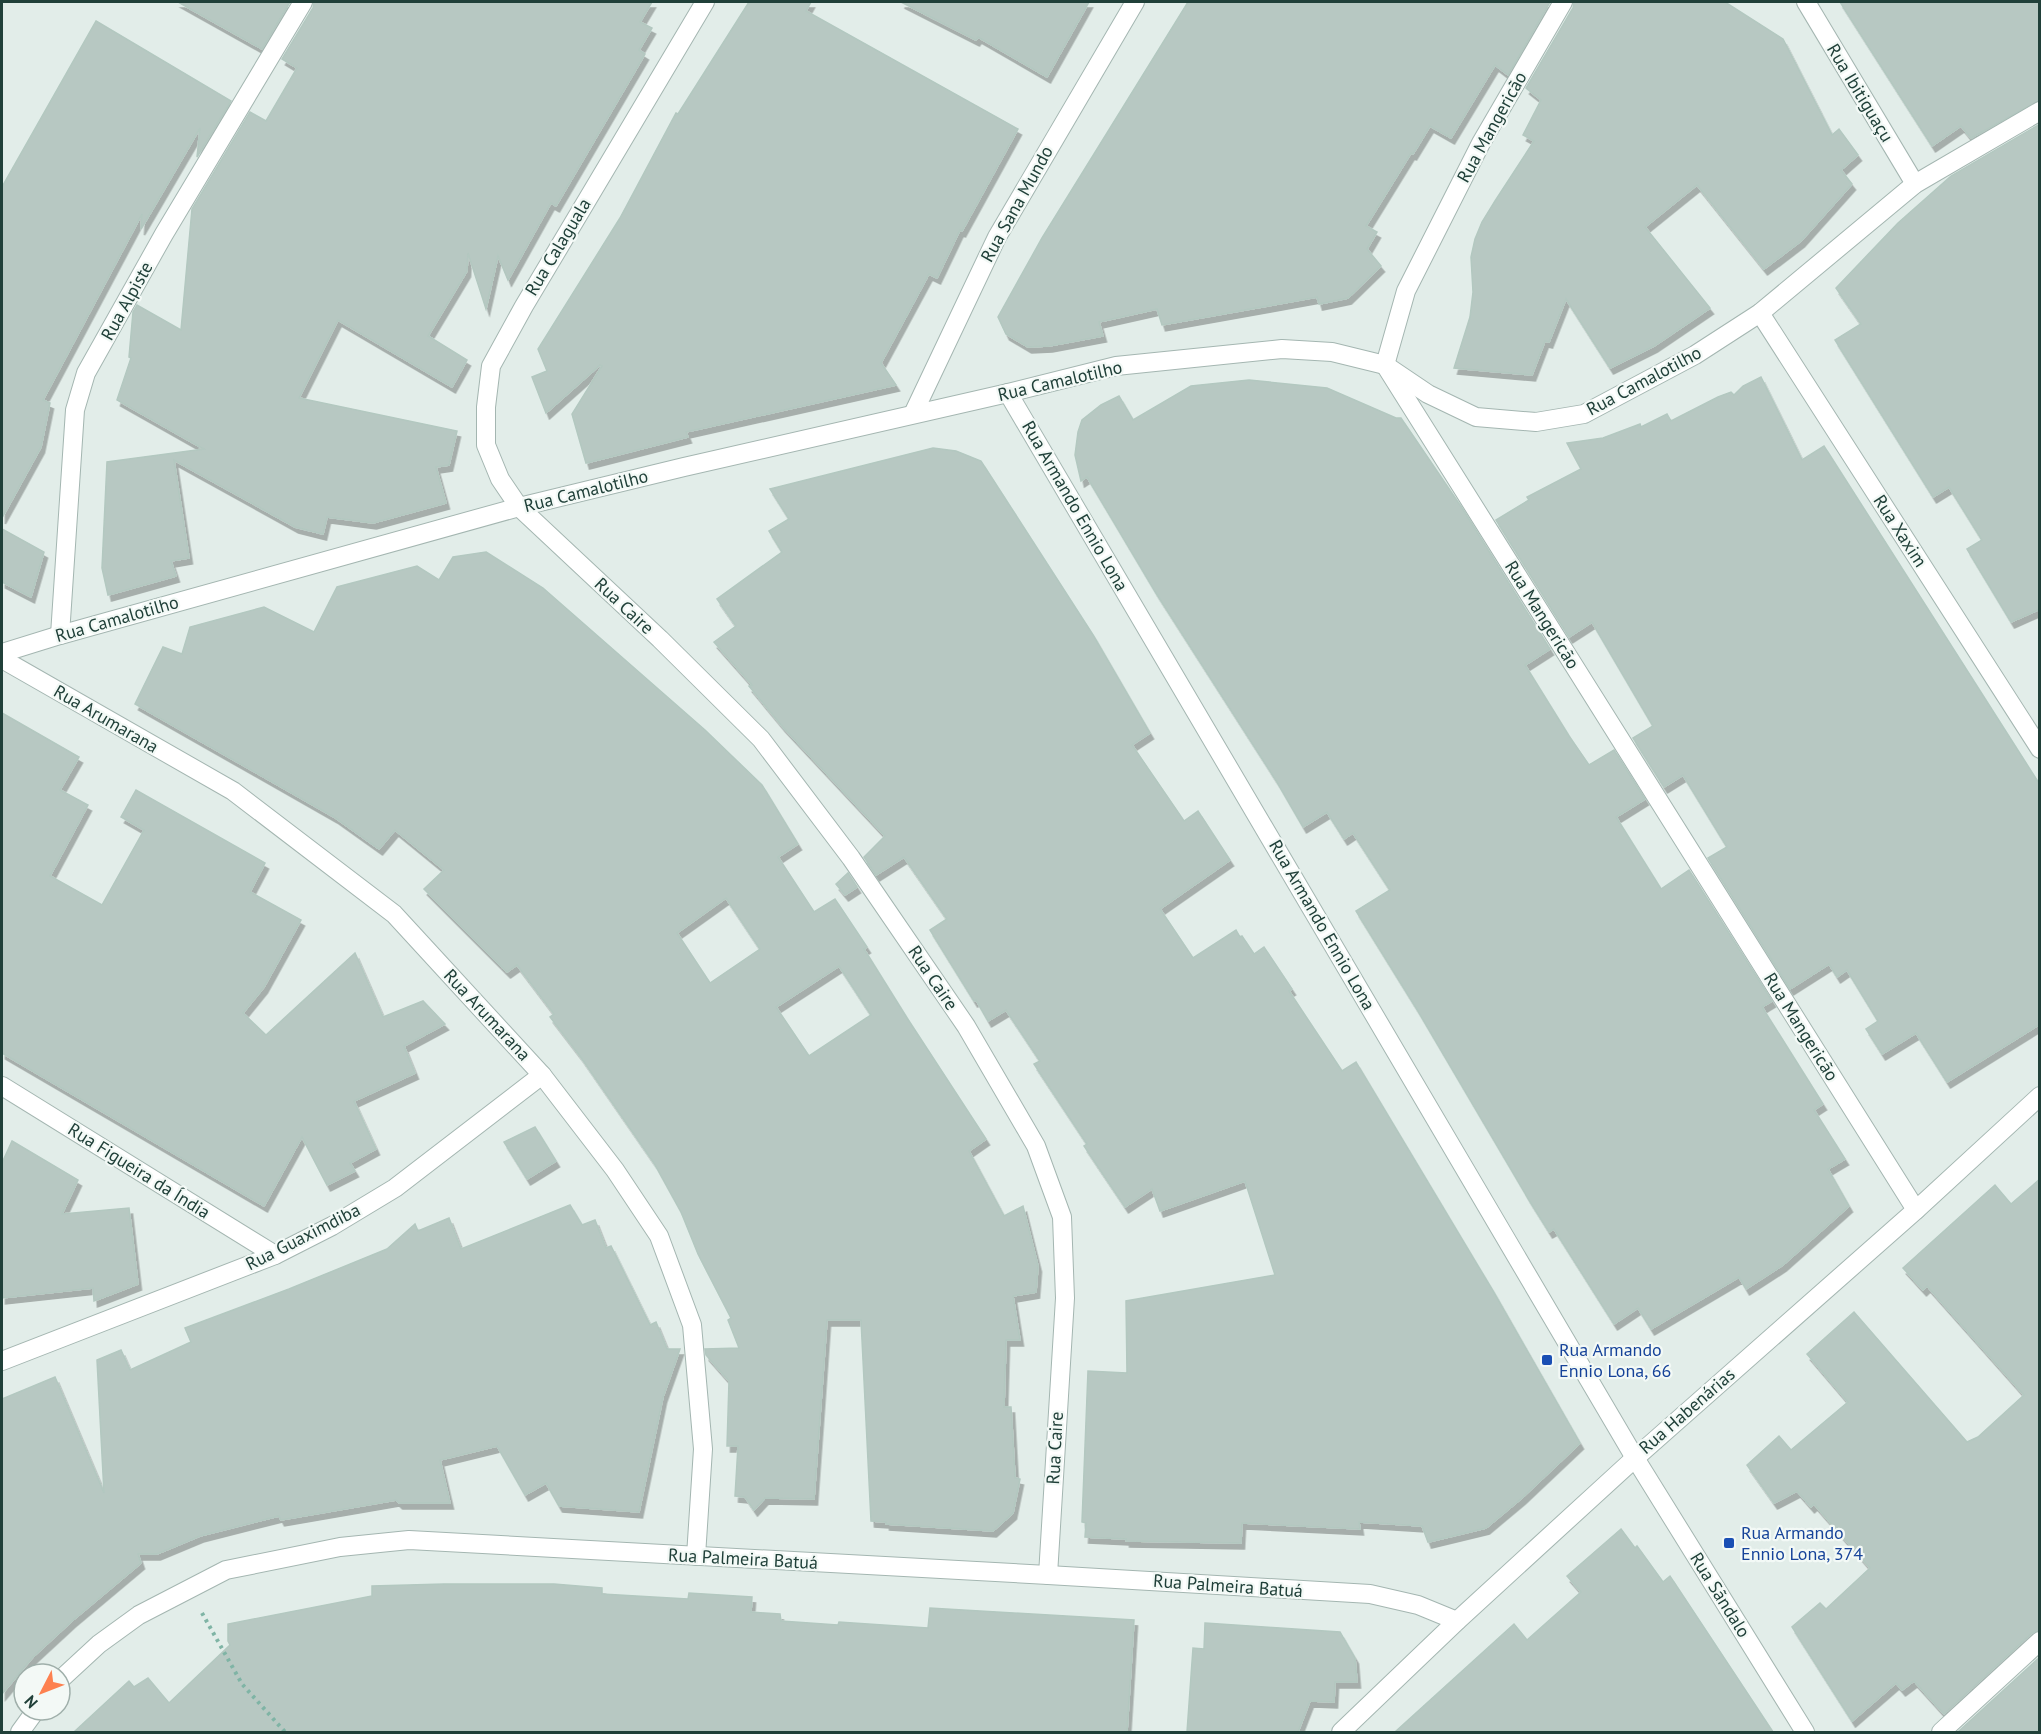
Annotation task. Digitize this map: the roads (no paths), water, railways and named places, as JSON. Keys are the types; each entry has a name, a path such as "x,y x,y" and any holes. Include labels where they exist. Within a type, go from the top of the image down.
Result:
{"street":[{"name":"Rua Alpiste","path":"60,635 75,410 86,373 164,234 303,2"},
{"name":"Rua Calaguala","path":"519,507 500,479 486,444 486,407 491,366 524,306 705,2"},
{"name":"Rua Sana Mundo","path":"913,414 996,237 1135,2"},
{"name":"Rua Mangericão","path":"1563,2 1481,143 1406,291 1385,365 1916,1210"},
{"name":"Rua Ibitiguaçu","path":"1806,2 1915,184"},
{"name":"Rua Camalotilho","path":"2,653 519,507 1116,366 1282,349 1332,352 1385,365 1428,394 1476,417 1536,422 1584,414 1695,355 1760,313 1915,184 2040,111"},
{"name":"Rua Xaxim","path":"1760,313 2040,749"},
{"name":"Rua Armando Ennio Lona","path":"1008,393 1635,1458"},
{"name":"Rua Caire","path":"519,507 660,639 761,739 851,858 952,1006 1036,1146 1062,1217 1065,1298 1048,1575"},
{"name":"Rua Arumarana","path":"2,659 233,791 394,914 542,1075 615,1170 659,1236 692,1325 702,1449 696,1556"},
{"name":"Rua Guaximdiba","path":"2,1361 276,1255 332,1226 395,1188 542,1075"},
{"name":"Rua Figueira da Índia","path":"2,1086 276,1255"},
{"name":"Rua Habenárias","path":"1341,1732 1457,1621 1635,1458 1916,1210 2040,1096"},
{"name":"Rua Sãndalo","path":"1635,1458 1805,1732"},
{"name":"Rua Palmeira Batuá","path":"72,1669 99,1644 139,1615 226,1570 340,1547 409,1540 1370,1594 1418,1605 1457,1621"},
{"path":"1941,1732 2040,1641"}],"place":[{"name":"Rua Armando Ennio Lona, 66","path":"1547,1360"},
{"name":"Rua Armando Ennio Lona, 374","path":"1729,1543"}]}
